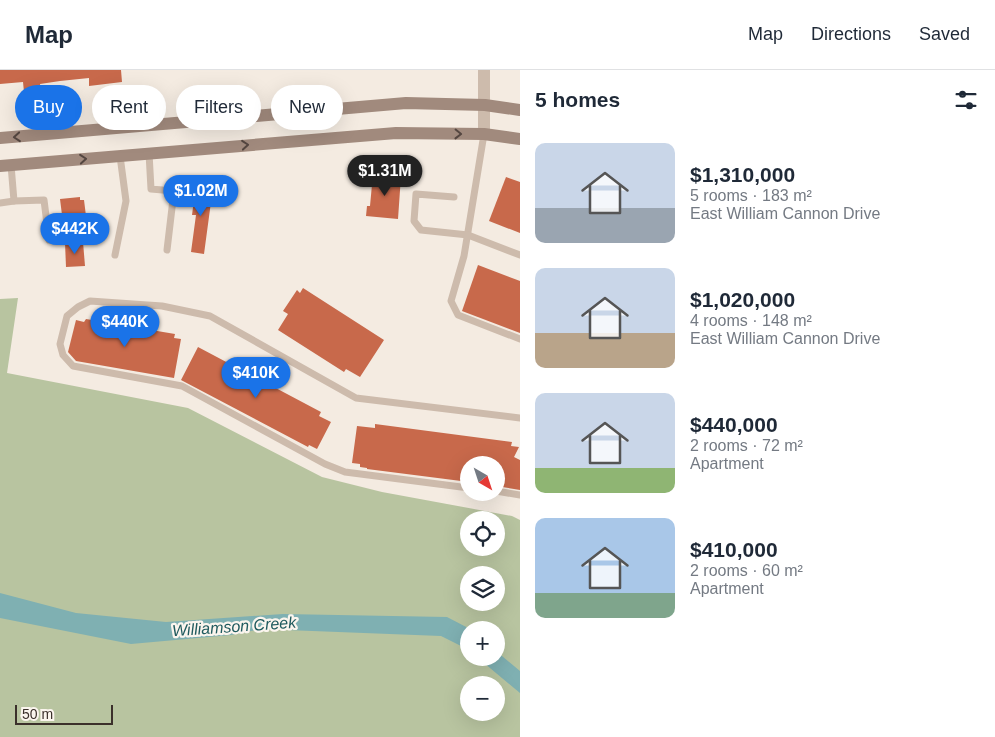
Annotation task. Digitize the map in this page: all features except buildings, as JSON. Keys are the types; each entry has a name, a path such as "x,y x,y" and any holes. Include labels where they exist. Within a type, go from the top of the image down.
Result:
{"main road":[{"path":"0,138 406,103 485,105 520,110"},
{"path":"5,166 388,134 484,134 520,138"}],"street":[{"path":"484,70 484,134"}],"lane":[{"path":"484,134 468,235 451,301 458,315 520,340"},
{"path":"149,153 151,189 174,191 167,250"},
{"path":"115,255 126,201 120,156"},
{"path":"5,166 14,201"},
{"path":"454,197 416,194 414,221 422,230 468,235 520,254"},
{"path":"0,202 44,200 49,240"},
{"path":"460,487 345,472 325,464 182,386 73,366 63,355 60,344 67,316 78,307 90,301 162,306 210,316 356,398 520,418"},
{"path":"505,492 520,495"}],"green space":[{"path":"18,298 7,373 188,408 322,477 382,492 485,511 460,511 460,556 505,556 505,515 520,520 520,737 0,737 0,299"}],"water":[{"name":"Williamson Creek","path":"0,593 76,613 166,622 283,614 447,617 460,624 460,646 441,636 261,629 231,635 131,644 0,618"},
{"path":"505,658 520,671 520,693 505,680 505,676 500,676 488,666 505,666"}]}
